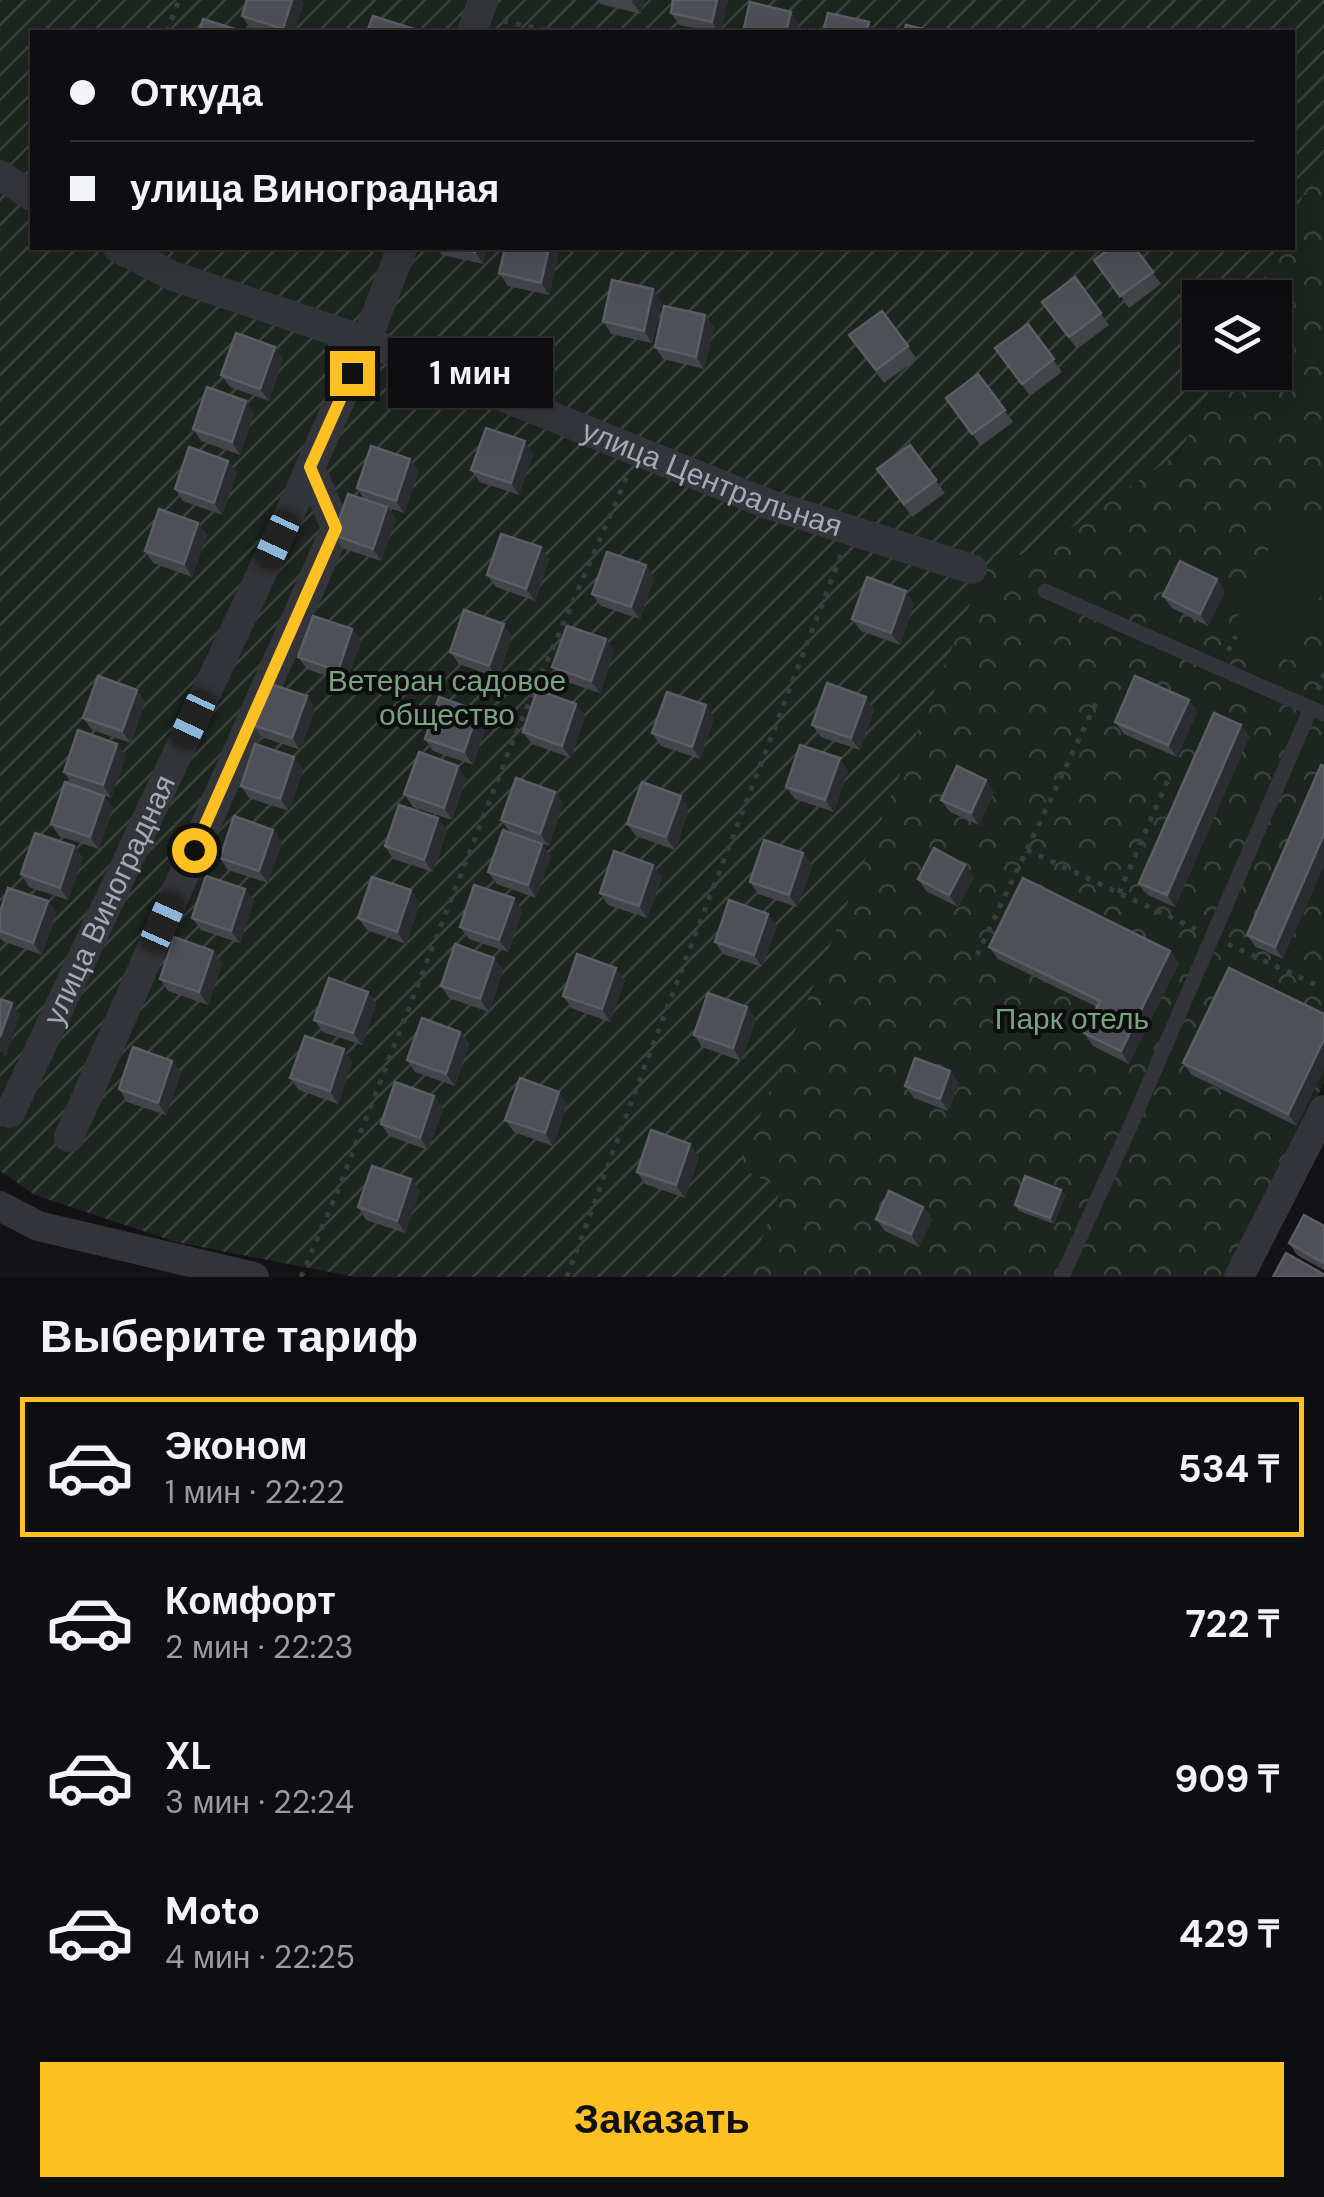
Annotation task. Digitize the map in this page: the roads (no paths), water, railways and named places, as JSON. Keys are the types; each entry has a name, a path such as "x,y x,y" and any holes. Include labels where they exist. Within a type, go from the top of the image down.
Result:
{"street":[{"path":"0,175 30,195"},
{"name":"улица Центральная","path":"122,250 173,276 366,342 768,504 972,569"},
{"name":"улица Виноградная","path":"10,1113 310,467 366,342 401,250"},
{"path":"69,1136 336,528 310,467"},
{"path":"1239,1277 1324,1110"},
{"path":"0,1206 38,1226 254,1277"}],"lane":[{"path":"1046,591 1318,711 1062,1277"}],"park label":[{"name":"Ветеран садовое общество","path":"447,698"},
{"name":"Парк отель","path":"1072,1019"}]}
